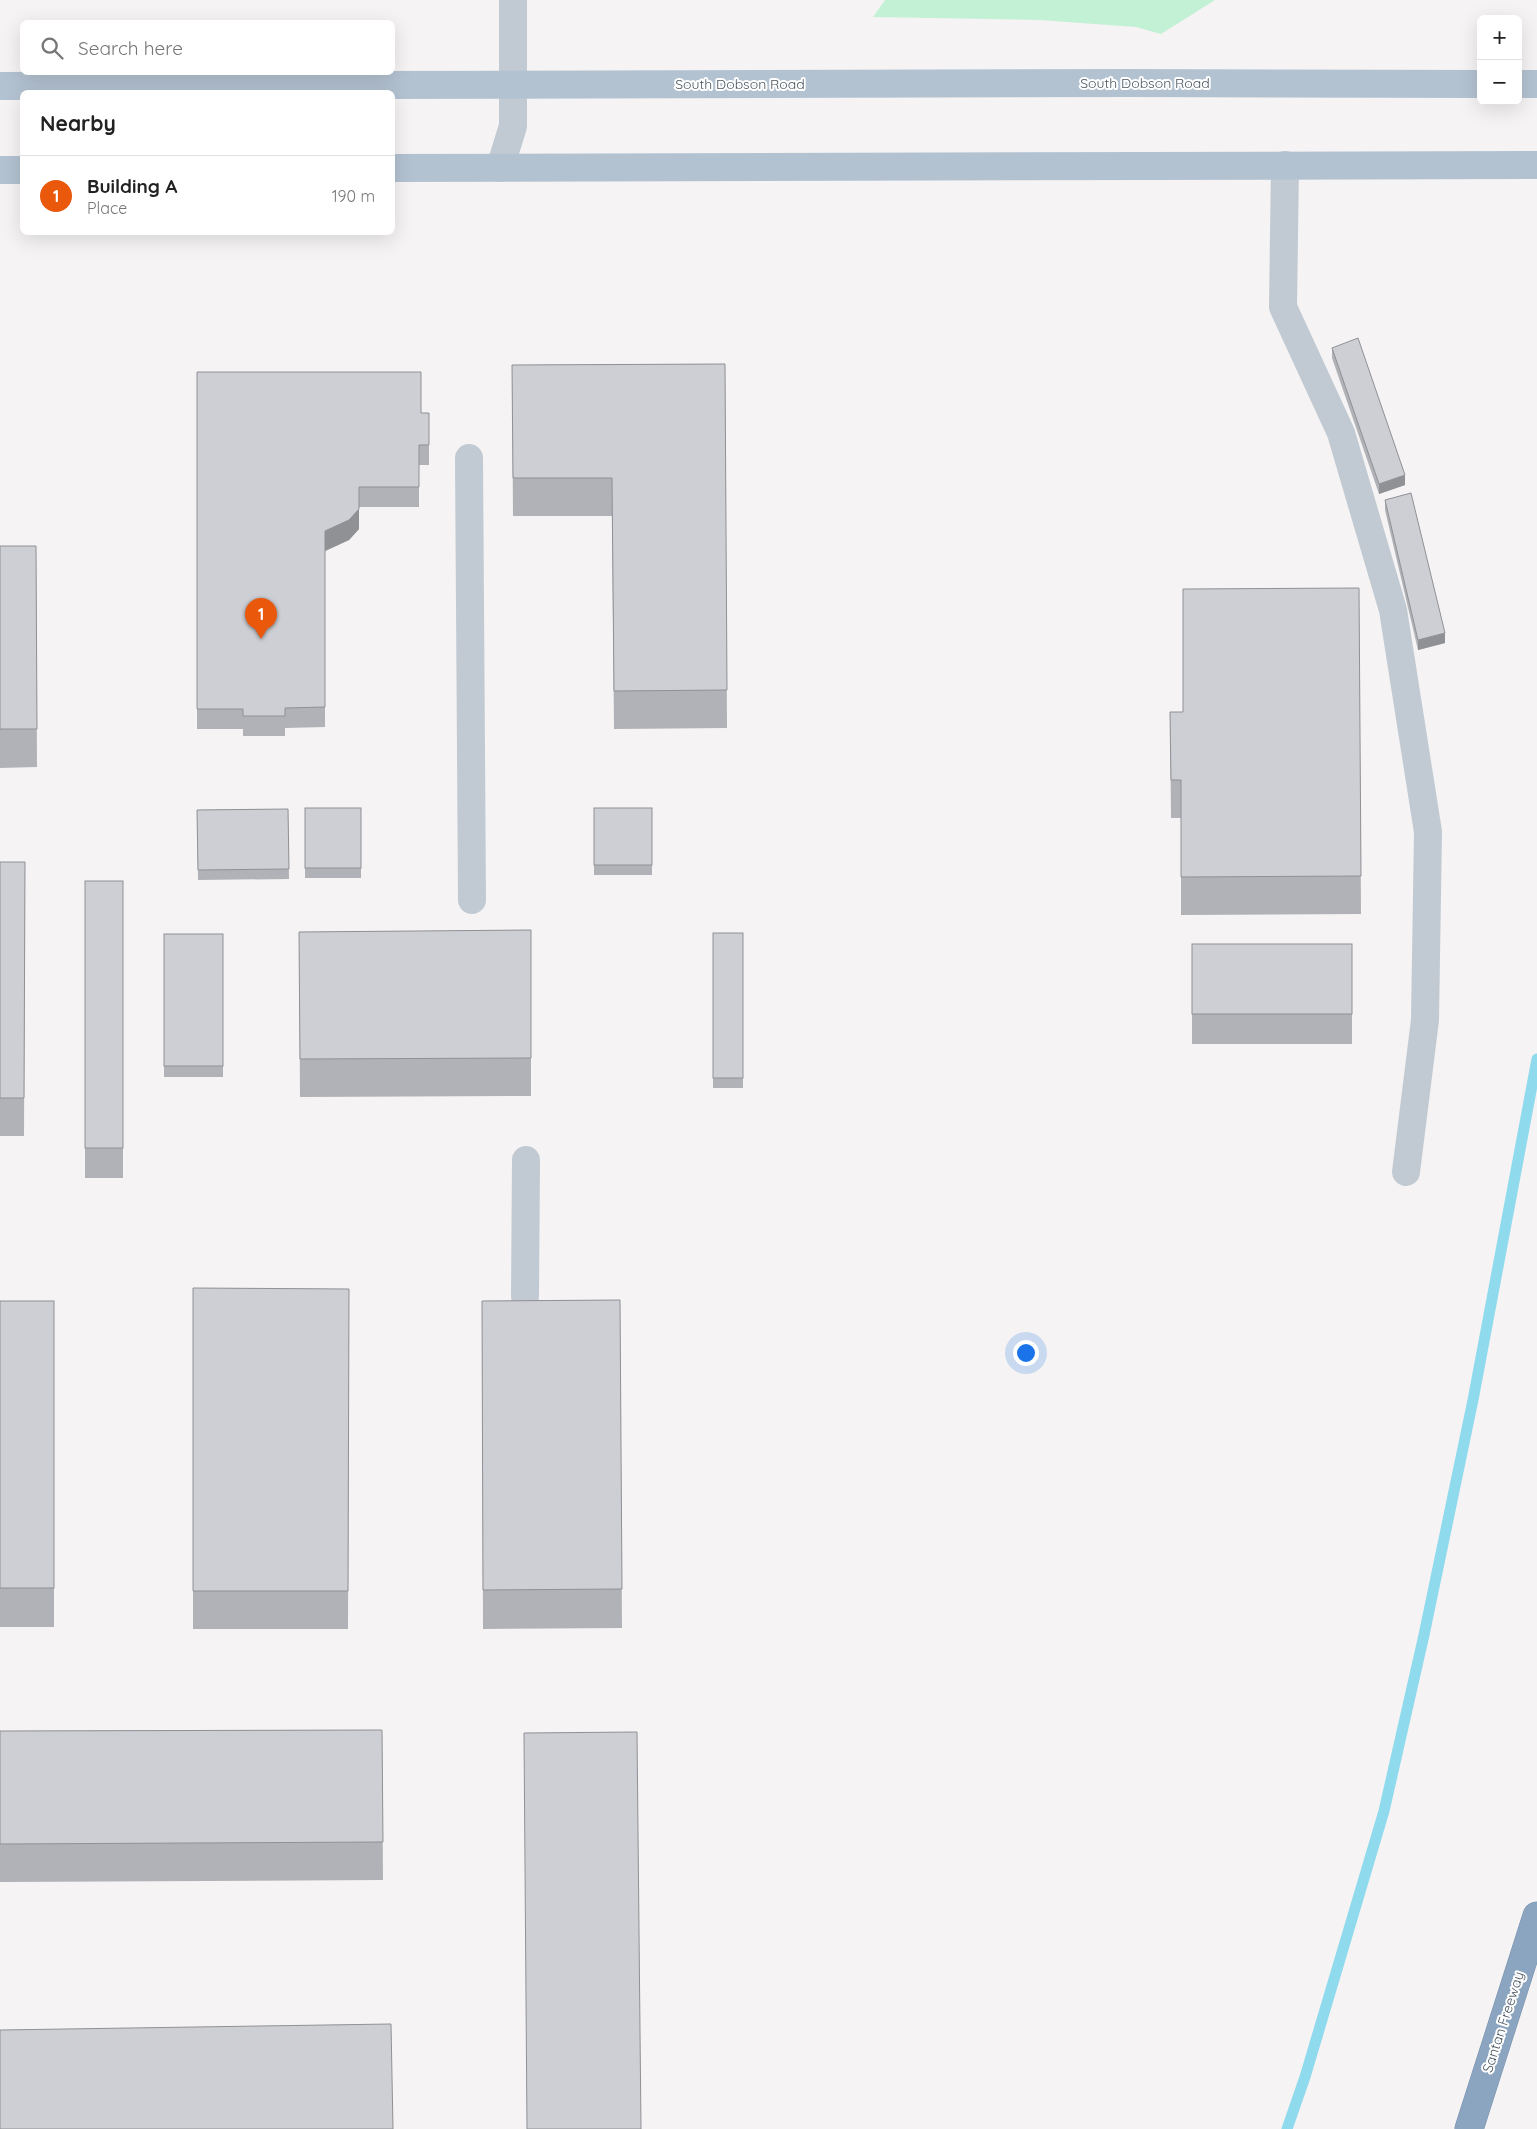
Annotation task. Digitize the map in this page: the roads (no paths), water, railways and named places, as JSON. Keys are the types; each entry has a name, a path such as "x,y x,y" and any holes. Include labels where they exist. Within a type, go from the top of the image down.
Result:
{"highway":[{"name":"Santan Freeway","path":"1470,2129 1537,1916"}],"main road":[{"name":"South Dobson Road","path":"0,86 1477,84"},
{"path":"1522,84 1537,84"},
{"path":"395,168 1537,164"},
{"path":"0,170 20,170"}],"street":[{"path":"500,168 513,126 512,0"},
{"path":"1285,165 1283,307 1341,433 1390,601 1428,832 1425,1020 1406,1172"},
{"path":"469,458 472,900"},
{"path":"525,1296 526,1160"}],"waterway":[{"path":"1287,2129 1305,2077 1384,1811 1424,1635 1473,1400 1537,1059"}],"place":[{"name":"Building A","path":"261,639"}]}
